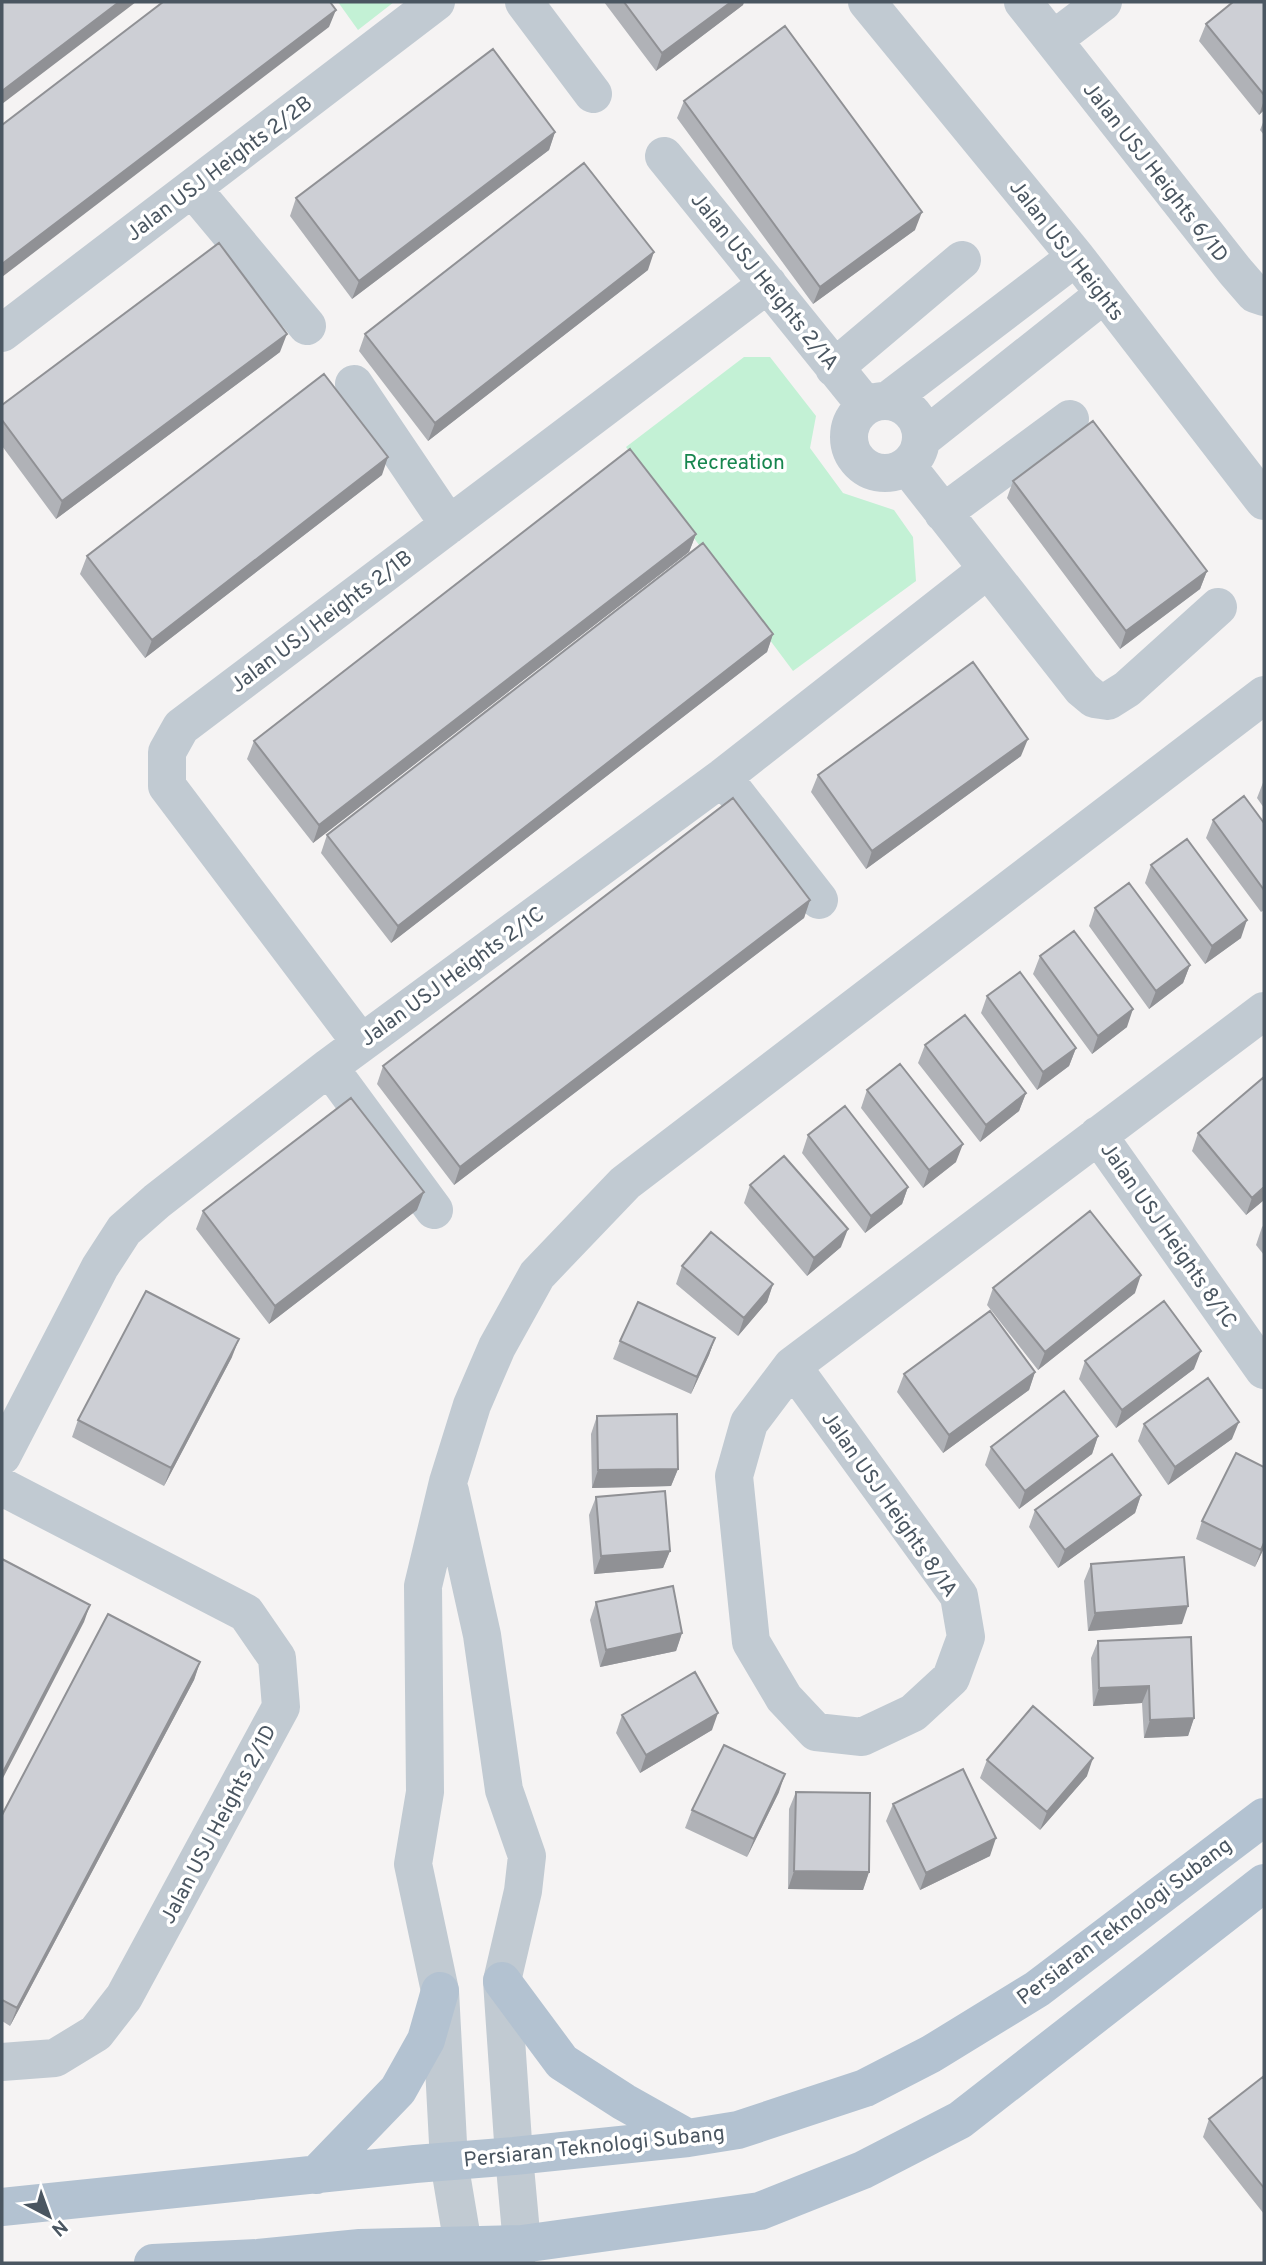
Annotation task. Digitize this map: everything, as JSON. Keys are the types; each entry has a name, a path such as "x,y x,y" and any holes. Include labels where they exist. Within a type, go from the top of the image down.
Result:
{"main road":[{"name":"Persiaran Teknologi Subang","path":"2,2207 688,2138 738,2130 865,2088 931,2054 1037,1989 1264,1817"},
{"path":"153,2263 258,2258 360,2248 518,2254 631,2227 760,2211 863,2171 960,2120 1264,1883"},
{"path":"502,1981 562,2062 624,2102 688,2138"},
{"path":"316,2175 398,2090 426,2040 440,1991"},
{"path":"564,2263 631,2227"},
{"path":"360,2248 413,2263"}],"street":[{"name":"Jalan USJ Heights 2/2B","path":"2,333 436,2"},
{"path":"524,2 593,94"},
{"name":"Jalan USJ Heights","path":"867,2 1076,257 1264,500"},
{"name":"Jalan USJ Heights 6/1D","path":"1023,2 1235,271 1255,294 1264,297"},
{"path":"1053,40 1103,2"},
{"name":"Jalan USJ Heights 2/1A","path":"664,156 834,368 877,404"},
{"path":"191,188 307,326"},
{"path":"1076,257 877,404 854,418 849,434 851,451 861,464 875,472 892,473 1103,295"},
{"path":"834,368 962,260"},
{"name":"Jalan USJ Heights 2/1B","path":"361,1043 167,786 167,752 181,727 768,284"},
{"path":"354,384 449,525"},
{"path":"877,404 901,404 913,412 920,425 914,453 943,513 1082,689 1094,699 1108,701 1127,689 1218,607"},
{"path":"943,513 1070,419"},
{"name":"Jalan USJ Heights 2/1C","path":"2,1456 100,1267 124,1230 329,1067 723,777 988,569"},
{"path":"471,2254 449,2162 440,1991 413,1864 425,1792 423,1586 448,1482 471,1405 497,1347 537,1275 625,1183 1264,695"},
{"path":"723,777 819,900"},
{"name":"Jalan USJ Heights 8/1A","path":"792,1366 959,1596 966,1637 951,1678 913,1713 862,1737 816,1731 783,1698 751,1642 734,1476 750,1423 792,1366 1264,1011"},
{"path":"329,1067 434,1210"},
{"name":"Jalan USJ Heights 8/1C","path":"1098,1135 1264,1370"},
{"path":"448,1482 482,1635 504,1790 527,1856 523,1891 502,1981 518,2254"},
{"name":"Jalan USJ Heights 2/1D","path":"2,1487 246,1613 277,1658 281,1707 124,1997 96,2033 55,2057 2,2062"}],"green space":[{"path":"338,2 394,2 358,30"},
{"name":"Recreation","path":"744,357 770,357 816,416 810,448 843,493 894,510 913,537 916,581 793,671 626,447"}],"building":[{"path":"2,2 119,2 2,91"},
{"path":"163,2 330,2 336,10 2,264 2,125"},
{"path":"624,2 731,2 662,53"},
{"path":"1233,2 1264,2 1264,95 1206,24"},
{"path":"785,26 922,212 820,287 684,101"},
{"path":"493,49 555,132 359,281 296,198"},
{"path":"584,163 654,252 435,423 365,334"},
{"path":"219,243 287,334 62,501 2,420 2,405"},
{"path":"324,374 388,457 152,640 87,556"},
{"path":"1093,421 1207,571 1126,631 1013,481"},
{"path":"630,449 696,534 319,825 254,741"},
{"path":"703,543 773,634 398,926 327,835"},
{"path":"973,662 1028,739 872,851 818,775"},
{"path":"1244,796 1264,823 1264,890 1213,820"},
{"path":"733,798 810,900 460,1167 383,1066"},
{"path":"1187,839 1247,920 1212,946 1151,865"},
{"path":"1129,883 1190,965 1156,991 1095,908"},
{"path":"1074,931 1133,1009 1098,1036 1040,956"},
{"path":"1020,972 1076,1048 1043,1072 987,996"},
{"path":"965,1015 1026,1093 986,1125 925,1045"},
{"path":"900,1064 963,1144 929,1170 867,1090"},
{"path":"1264,1077 1264,1187 1252,1198 1198,1133"},
{"path":"351,1098 424,1192 275,1306 203,1211"},
{"path":"845,1106 908,1187 871,1216 808,1135"},
{"path":"784,1156 848,1229 814,1258 750,1185"},
{"path":"1090,1211 1141,1275 1045,1352 993,1288"},
{"path":"711,1232 773,1284 744,1318 682,1266"},
{"path":"146,1291 239,1339 171,1468 78,1420"},
{"path":"1164,1301 1201,1351 1122,1410 1085,1361"},
{"path":"638,1302 715,1338 697,1377 620,1341"},
{"path":"990,1311 1035,1372 949,1435 904,1374"},
{"path":"1208,1378 1239,1422 1175,1467 1144,1424"},
{"path":"1064,1391 1098,1436 1025,1491 991,1447"},
{"path":"677,1414 678,1469 598,1470 597,1416"},
{"path":"1236,1453 1264,1467 1264,1543 1261,1550 1202,1521"},
{"path":"1112,1454 1141,1495 1065,1550 1035,1510"},
{"path":"665,1491 670,1551 601,1556 596,1497"},
{"path":"1184,1557 1188,1606 1095,1613 1091,1564"},
{"path":"2,1559 90,1605 2,1774"},
{"path":"673,1586 682,1633 606,1650 596,1602"},
{"path":"108,1614 200,1662 17,2008 2,2000 2,1815"},
{"path":"1191,1637 1194,1718 1150,1720 1149,1686 1099,1688 1098,1641"},
{"path":"695,1672 718,1713 646,1755 622,1715"},
{"path":"1033,1706 1093,1758 1047,1812 987,1760"},
{"path":"724,1745 785,1774 754,1839 692,1810"},
{"path":"963,1769 996,1838 926,1873 893,1804"},
{"path":"796,1792 870,1793 869,1872 794,1871"},
{"path":"1264,2076 1264,2188 1209,2119"}]}
